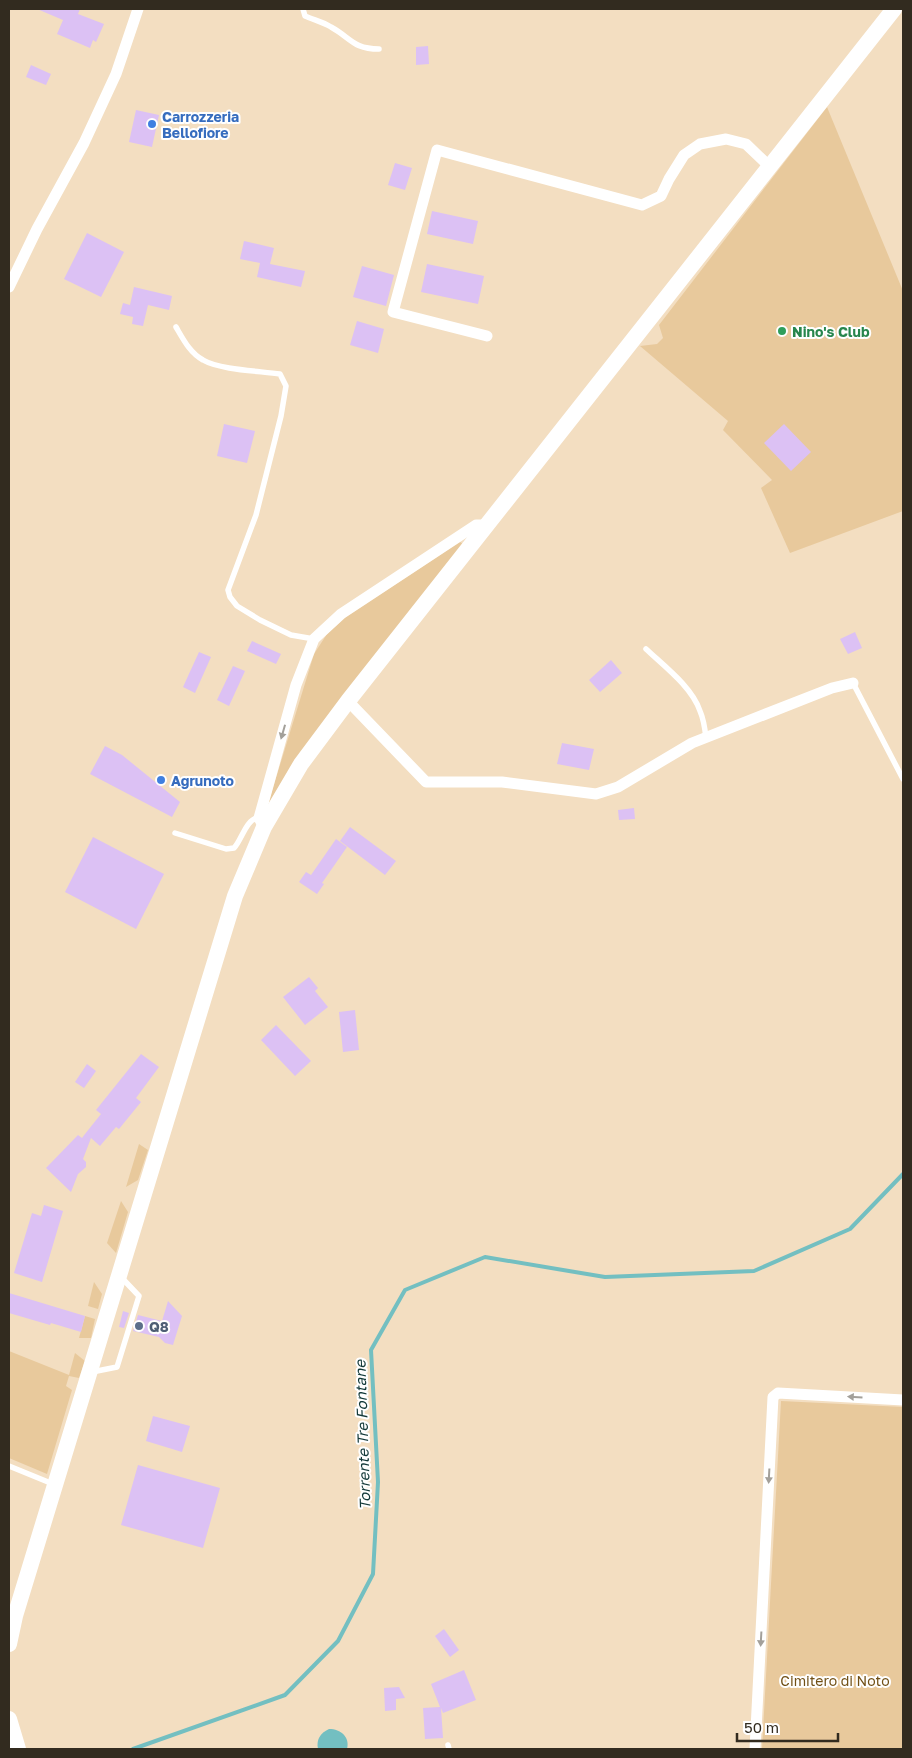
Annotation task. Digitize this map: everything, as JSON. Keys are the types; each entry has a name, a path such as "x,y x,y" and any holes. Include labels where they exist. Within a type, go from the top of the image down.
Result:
{"main road":[{"path":"9,1644 15,1616 235,896 261,822 348,700 894,9"},
{"path":"9,1719 18,1749"}],"street":[{"path":"9,287 37,229 84,142 116,74 138,9"},
{"path":"487,336 393,312 438,150 642,205 661,196 684,155 700,144 726,139 746,144 770,167"},
{"path":"261,822 296,685 314,639 341,614 476,525 488,525"},
{"path":"348,700 426,782 502,782 596,794 618,787 684,748 706,738 832,688 853,682"},
{"path":"755,1749 773,1397 778,1393 903,1400"}],"lane":[{"path":"302,9 305,16 331,27 354,44 366,49 379,50"},
{"path":"176,327 192,351 203,360 228,368 280,374 286,386 282,416 256,515 228,590 230,597 237,606 260,620 291,635 314,639"},
{"path":"646,649 677,678 695,700 704,724 706,738"},
{"path":"853,682 903,779"},
{"path":"175,833 226,849 234,848 239,843 250,821 254,818 261,822"},
{"path":"91,1372 117,1367 138,1296 119,1275"},
{"path":"9,1466 55,1485"}],"green space":[{"name":"Nino's Club","path":"827,107 903,291 903,511 790,553 761,488 772,480 723,430 728,421 640,346 657,344 663,338 659,325"},
{"path":"460,542 463,544 293,764 268,804 314,654 327,634 346,617"},
{"path":"139,1144 148,1150 138,1180 126,1187"},
{"path":"121,1201 128,1212 116,1253 107,1243"},
{"path":"94,1282 102,1294 98,1309 88,1306"},
{"path":"85,1316 95,1319 91,1338 79,1338"},
{"path":"9,1351 69,1375 75,1353 85,1361 79,1378 69,1376 66,1386 72,1390 47,1474 9,1458"},
{"name":"Cimitero di Noto","path":"781,1401 903,1407 903,1749 762,1749"}],"water":[{"path":"329,1729 337,1730 344,1734 348,1745 347,1749 318,1749 319,1737"}],"building":[{"path":"37,9 80,9 78,14 104,24 96,42 93,40 90,48 57,34 63,20"},
{"path":"428,46 429,64 416,65 416,47"},
{"path":"31,65 51,74 46,85 26,77"},
{"path":"136,110 159,115 152,147 129,142"},
{"path":"395,163 412,168 405,190 388,185"},
{"path":"432,211 478,221 473,244 427,234"},
{"path":"87,233 124,252 101,297 64,279"},
{"path":"244,241 274,248 270,264 305,271 301,287 257,277 260,263 240,259"},
{"path":"427,264 484,276 478,304 421,292"},
{"path":"362,266 394,275 386,306 353,297"},
{"path":"134,287 172,296 169,310 148,305 143,326 132,324 133,317 120,314 123,303 130,305"},
{"path":"357,321 384,329 378,353 350,345"},
{"path":"224,424 255,431 247,463 217,456"},
{"path":"784,424 811,452 791,471 764,443"},
{"path":"855,632 862,648 848,654 840,639"},
{"path":"252,641 281,654 276,664 247,651"},
{"path":"199,652 211,657 195,693 183,687"},
{"path":"611,660 622,673 600,692 589,680"},
{"path":"233,666 245,671 229,706 217,700"},
{"path":"562,743 594,749 589,770 557,764"},
{"path":"105,746 122,755 180,802 172,817 90,774"},
{"path":"634,808 635,819 619,820 618,810"},
{"path":"350,827 396,861 385,875 340,841"},
{"path":"93,837 164,874 136,929 65,892"},
{"path":"336,839 347,847 322,883 324,884 317,894 299,882 306,872 311,875"},
{"path":"309,977 318,988 315,991 328,1007 305,1025 283,997"},
{"path":"355,1010 359,1050 343,1052 339,1012"},
{"path":"276,1025 311,1061 295,1076 261,1040"},
{"path":"141,1054 159,1067 136,1098 141,1102 119,1129 116,1127 100,1146 91,1138 83,1159 86,1162 86,1167 78,1174 71,1192 46,1168 78,1135 82,1138 101,1114 96,1110"},
{"path":"87,1064 96,1071 84,1088 75,1082"},
{"path":"44,1205 63,1211 42,1282 14,1273 32,1213 41,1216"},
{"path":"9,1293 85,1316 81,1332 9,1313"},
{"path":"168,1301 182,1316 173,1345 165,1343 159,1337 133,1331 138,1315 162,1321"},
{"path":"123,1311 129,1313 124,1328 119,1327"},
{"path":"153,1416 190,1426 182,1452 146,1441"},
{"path":"138,1465 220,1488 203,1548 121,1525"},
{"path":"444,1629 459,1650 450,1657 435,1636"},
{"path":"464,1670 476,1700 443,1713 441,1708 443,1738 425,1739 423,1708 440,1707 431,1684"},
{"path":"399,1687 405,1698 396,1699 396,1710 385,1711 384,1688"}],"waterway":[{"name":"Torrente Tre Fontane","path":"133,1749 285,1695 338,1641 373,1574 378,1482 371,1350 405,1290 485,1257 605,1277 754,1271 850,1229 903,1174"}],"place":[{"name":"Carrozzeria Bellofiore","path":"152,124"},
{"name":"Nino's Club","path":"782,331"},
{"name":"Agrunoto","path":"161,780"},
{"name":"Q8","path":"139,1326"}]}
